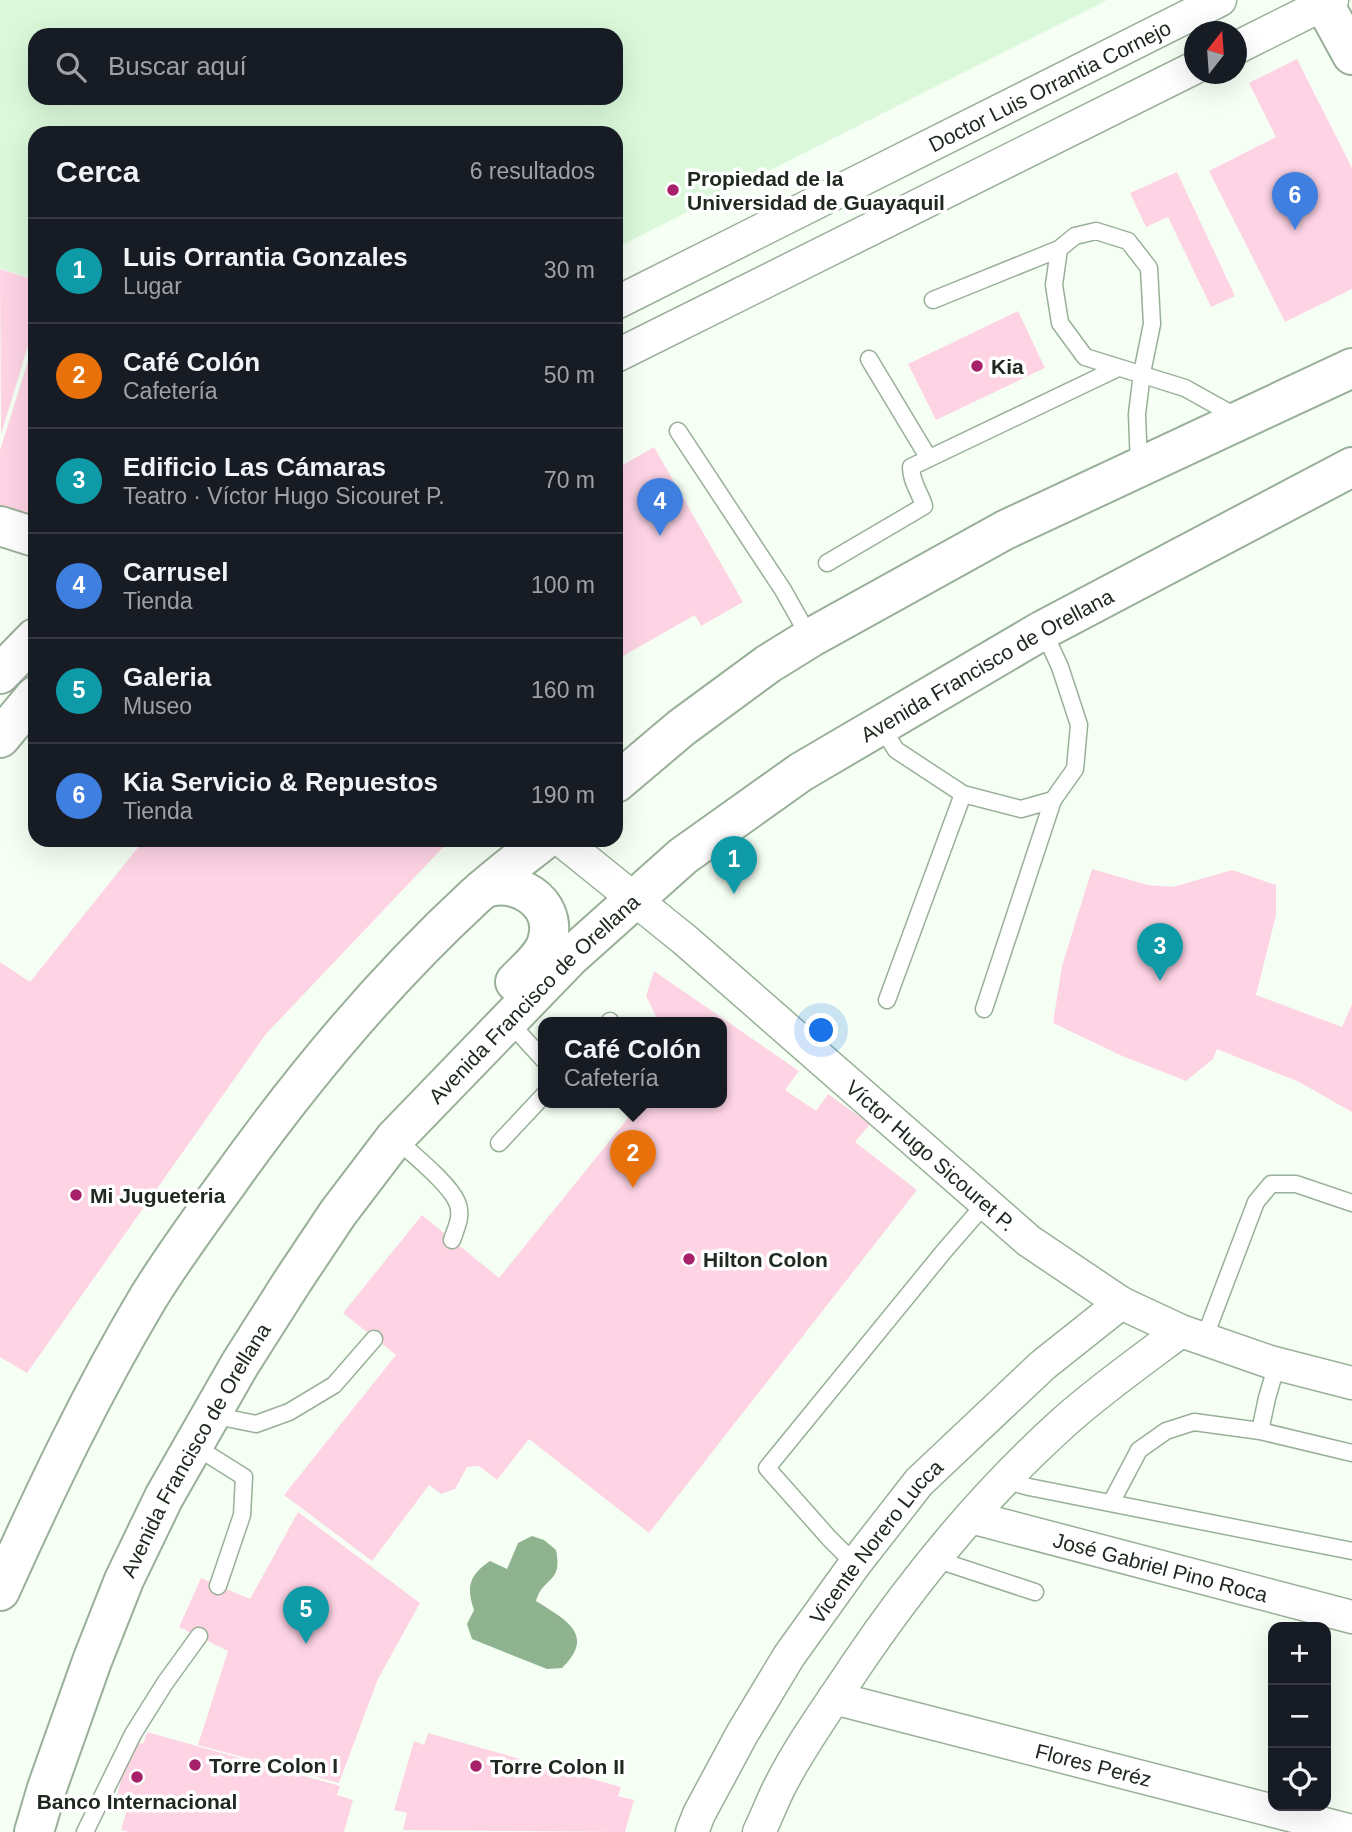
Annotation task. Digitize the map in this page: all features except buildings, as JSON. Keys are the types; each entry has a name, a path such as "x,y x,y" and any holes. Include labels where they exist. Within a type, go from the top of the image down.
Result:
{"main road":[{"path":"1326,1 1352,55"},
{"path":"623,775 768,664 810,638 1005,530 1352,368"},
{"name":"Avenida Francisco de Orellana","path":"34,1832 87,1674 124,1580 164,1497 240,1364 292,1282 338,1213 395,1138 571,956 683,856 801,772 1043,631 1352,467"},
{"path":"0,526 28,535"},
{"path":"0,674 28,645"},
{"path":"0,738 28,704"},
{"path":"0,1591 93,1396 149,1298 200,1220 270,1123 338,1040 408,964 483,889 535,847"},
{"path":"395,1138 436,1066 542,954 549,937 548,922 543,910 536,899 523,889 496,884 483,889"}],"street":[{"name":"Doctor Luis Orrantia Cornejo","path":"623,299 1220,0"},
{"path":"1247,43 1326,1"},
{"path":"623,353 1184,73"},
{"name":"Víctor Hugo Sicouret P.","path":"570,847 685,940 1029,1241 1121,1303 1192,1335 1278,1364 1352,1383"},
{"name":"Vicente Norero Lucca","path":"692,1832 736,1746 789,1656 855,1564 919,1482 1043,1366 1121,1303"},
{"path":"760,1832 782,1783 834,1698 899,1603 971,1517 1004,1480 1064,1422 1118,1378 1192,1335"},
{"name":"José Gabriel Pino Roca","path":"971,1517 1352,1617"},
{"name":"Flores Peréz","path":"834,1698 1352,1831"}],"lane":[{"path":"933,300 1059,249 1075,236 1096,231 1128,241 1149,268 1152,324 1137,414 1139,468"},
{"path":"1059,249 1054,285 1060,323 1085,357 1185,388 1242,420"},
{"path":"869,359 928,457"},
{"path":"827,563 924,506 911,479 911,467 1118,368"},
{"path":"678,431 783,590 810,638"},
{"path":"985,1009 1053,800 1075,769 1079,725 1060,667 1043,631"},
{"path":"881,725 896,750 963,794 1021,809 1053,800"},
{"path":"887,1000 963,794"},
{"path":"508,1021 538,1054"},
{"path":"499,1143 538,1101"},
{"path":"395,1138 446,1186 458,1203 459,1222 452,1240"},
{"path":"1192,1335 1256,1202 1270,1184 1296,1184 1352,1203"},
{"path":"855,1564 767,1468 944,1250 985,1204"},
{"path":"202,1430 256,1424 289,1412 334,1385 374,1339"},
{"path":"1260,1431 1278,1364"},
{"path":"1111,1503 1139,1450 1166,1431 1194,1422 1260,1431 1352,1453"},
{"path":"202,1430 244,1478 242,1515 218,1586"},
{"path":"1004,1480 1352,1551"},
{"path":"935,1559 1035,1592"},
{"path":"85,1832 133,1734 199,1636"}],"shaded area":[{"name":"Propiedad de la Universidad de Guayaquil","path":"0,0 1107,0 623,244 623,126 28,126 28,278 0,268"},
{"path":"532,1536 544,1540 556,1550 557,1561 555,1574 543,1587 536,1601 566,1621 577,1637 577,1646 562,1668 547,1669 472,1639 467,1624 474,1610 470,1595 471,1582 478,1571 490,1561 507,1569 518,1543"}],"place":[{"name":"Propiedad de la Universidad de Guayaquil","path":"673,190"},
{"name":"Kia Servicio & Repuestos","path":"1295,230"},
{"name":"Kia","path":"977,366"},
{"name":"Carrusel","path":"660,536"},
{"name":"Luis Orrantia Gonzales","path":"734,894"},
{"name":"Edificio Las Cámaras","path":"1160,981"},
{"name":"Café Colón","path":"633,1188"},
{"name":"Mi Jugueteria","path":"76,1195"},
{"name":"Hilton Colon","path":"689,1259"},
{"name":"Galeria","path":"306,1644"},
{"name":"Torre Colon I","path":"195,1765"},
{"name":"Torre Colon II","path":"476,1766"},
{"name":"Banco Internacional","path":"137,1777"}]}
